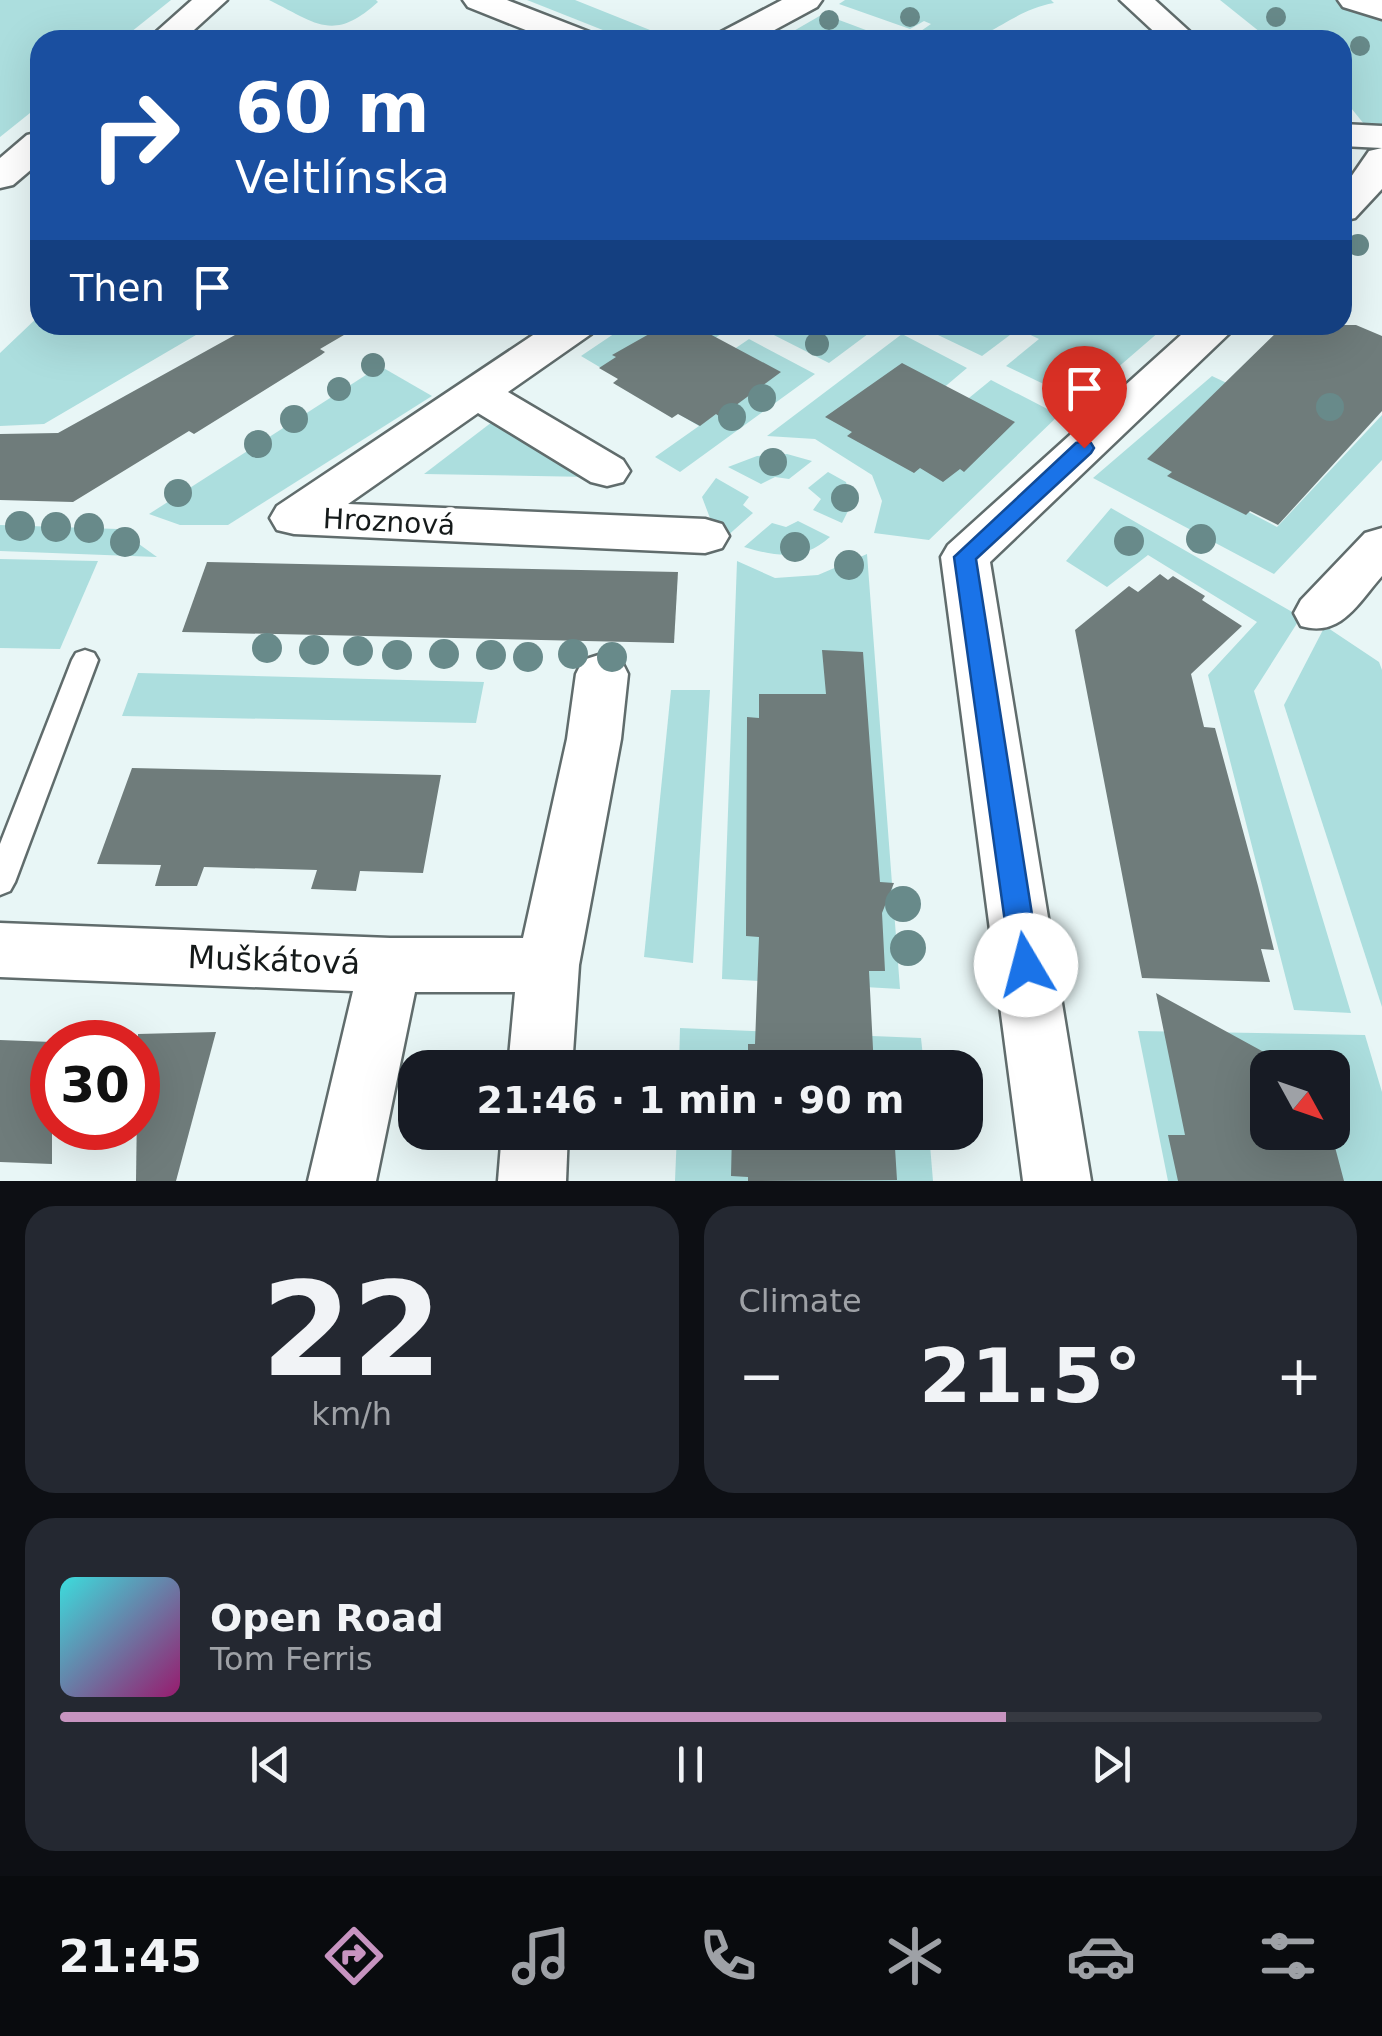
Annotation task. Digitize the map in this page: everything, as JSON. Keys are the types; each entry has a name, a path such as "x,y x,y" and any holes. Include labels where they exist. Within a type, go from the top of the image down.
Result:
{"street":[{"path":"176,30 211,0"},
{"path":"479,0 555,30"},
{"path":"742,0 792,7"},
{"path":"1136,0 1171,30"},
{"path":"1354,0 1382,9"},
{"path":"749,30 792,7"},
{"path":"1352,135 1382,138"},
{"path":"0,177 30,152"},
{"path":"1357,199 1382,159"},
{"name":"Hroznová","path":"561,335 294,518 706,536"},
{"path":"1057,1181 965,557 1206,335"},
{"path":"477,393 607,471"},
{"path":"1318,613 1382,544"},
{"path":"541,1050 548,965 594,739 602,674"},
{"name":"Muškátová","path":"0,950 390,965 548,965"},
{"path":"342,1181 390,965"},
{"path":"532,1181 534,1150"}],"lane":[{"path":"0,882 85,660"}],"shaded area":[{"path":"0,0 171,0 134,30 30,30 30,113 0,137"},
{"path":"269,0 378,2 349,22 324,25"},
{"path":"527,0 575,0 650,30 603,30"},
{"path":"845,0 1054,3 1035,8 993,30 922,30 931,24 924,21 910,29 839,4"},
{"path":"1220,0 1336,0 1382,15 1382,126 1364,124 1352,109 1352,30 1258,30"},
{"path":"823,14 866,30 795,30"},
{"path":"30,324 30,335 196,335 44,424 0,426 0,353"},
{"path":"612,335 720,335 711,341 730,352 749,339 815,374 680,472 655,457 699,426 581,356"},
{"path":"774,335 867,335 829,363"},
{"path":"901,335 967,368 941,390 964,402 991,380 1059,415 929,540 874,533 882,501 872,475 815,439 767,436"},
{"path":"938,335 1010,335 982,356"},
{"path":"1031,335 1155,335 1079,401 1006,366 1039,339"},
{"path":"380,366 432,396 228,525 180,525 149,514"},
{"path":"1212,376 1277,407 1148,459 1277,527 1382,415 1382,460 1274,574 1093,478"},
{"path":"496,419 590,477 424,474"},
{"path":"787,454 812,461 789,479 775,477 761,484 728,467 757,456"},
{"path":"828,472 846,482 852,503 842,523 813,510 821,499 808,488"},
{"path":"716,478 749,497 743,505 753,513 725,538 713,526 702,497"},
{"path":"1111,508 1301,617 1254,691 1351,1013 1294,1010 1208,675 1257,622 1148,555 1107,587 1066,561"},
{"path":"798,521 830,537 810,550 790,555 744,547 772,523 786,527"},
{"path":"0,525 118,529 157,557 0,551"},
{"path":"867,554 900,989 722,979 737,561 775,578 818,575"},
{"path":"0,559 98,561 60,649 0,648"},
{"path":"1325,626 1379,662 1382,670 1382,1007 1284,705"},
{"path":"138,673 484,682 476,723 122,716"},
{"path":"671,690 710,690 693,963 644,957"},
{"path":"680,1028 921,1038 922,1050 679,1050"},
{"path":"1138,1031 1365,1035 1382,1092 1382,1181 1168,1181"},
{"path":"676,1150 930,1150 933,1181 675,1181"}],"building":[{"path":"1352,325 1356,325 1382,336 1382,411 1278,525 1250,511 1246,515 1167,476 1172,472 1147,459 1274,335 1352,335"},
{"path":"235,335 344,335 320,349 325,352 321,355 194,434 189,431 73,502 0,500 0,434 58,433"},
{"path":"647,335 712,335 781,372 720,417 716,414 700,426 678,414 672,418 613,383 618,379 599,368 616,357 612,355"},
{"path":"902,363 1015,422 964,472 960,469 943,482 920,468 914,473 847,436 852,432 825,417"},
{"path":"207,562 678,572 674,643 182,632"},
{"path":"1160,574 1168,580 1173,576 1205,596 1202,600 1242,626 1191,674 1204,727 1215,728 1258,886 1274,950 1261,949 1270,982 1142,978 1075,630 1129,586 1138,592"},
{"path":"822,650 863,652 880,882 894,883 882,913 885,971 869,971 873,1050 748,1050 748,1044 755,1044 759,937 746,936 747,717 759,718 759,694 826,694"},
{"path":"132,768 441,775 423,873 360,871 356,891 311,889 317,870 204,867 197,886 155,886 161,865 97,864"},
{"path":"1156,993 1260,1050 1250,1050 1250,1150 1336,1150 1344,1181 1178,1181 1168,1135 1185,1135"},
{"path":"216,1032 176,1181 136,1181 136,1150 160,1150 160,1033"},
{"path":"0,1040 30,1041 30,1150 52,1150 52,1164 0,1162"},
{"path":"732,1150 895,1150 897,1180 748,1181 748,1177 731,1176"}],"route":[{"path":"1026,965 965,557 1084,448"}]}
